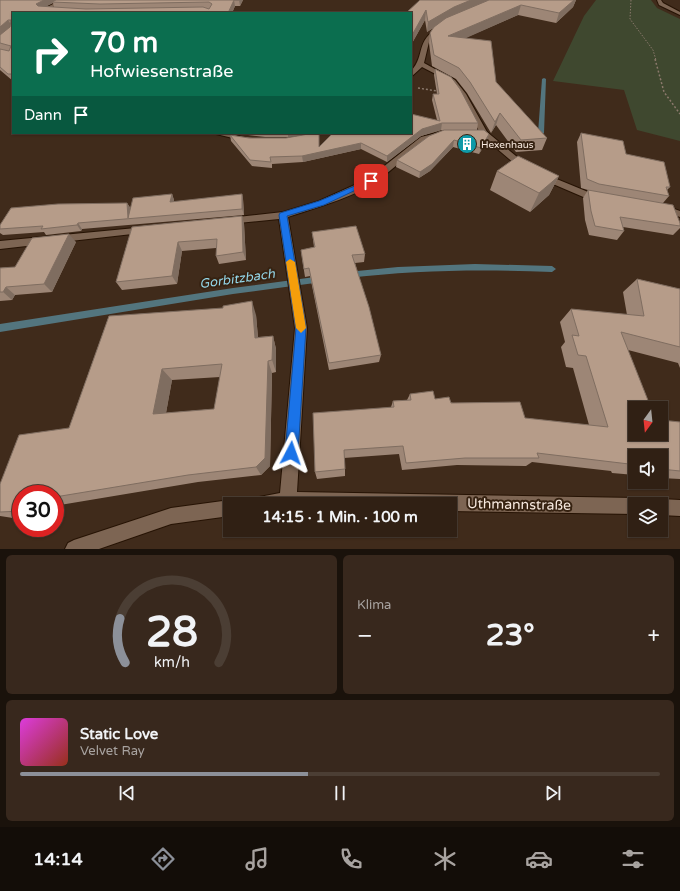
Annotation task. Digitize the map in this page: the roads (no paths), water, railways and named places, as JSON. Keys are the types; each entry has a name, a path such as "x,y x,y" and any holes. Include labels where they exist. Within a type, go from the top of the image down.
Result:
{"street":[{"path":"40,12 65,0"},
{"path":"659,0 661,4 680,14"},
{"path":"43,10 58,10"},
{"path":"412,74 421,64 422,53 429,34 449,22"},
{"path":"421,64 453,81 463,94 480,133 529,171 591,196 606,199"},
{"path":"220,222 283,215 322,203 371,181 424,139 441,133 448,133"},
{"path":"222,134 256,140"},
{"path":"651,206 680,214"},
{"path":"283,215 301,328 288,497"},
{"path":"0,245 157,228"},
{"name":"Uthmannstraße","path":"457,503 628,506"},
{"path":"668,507 680,508"},
{"path":"74,549 171,516 223,509"}],"waterway":[{"path":"541,133 544,79"},
{"name":"Gorbitzbach","path":"347,275 424,268 500,267 552,269"},
{"name":"Gorbitzbach","path":"0,328 233,291 322,279"}],"place":[{"name":"Hexenhaus","path":"467,144"}]}
